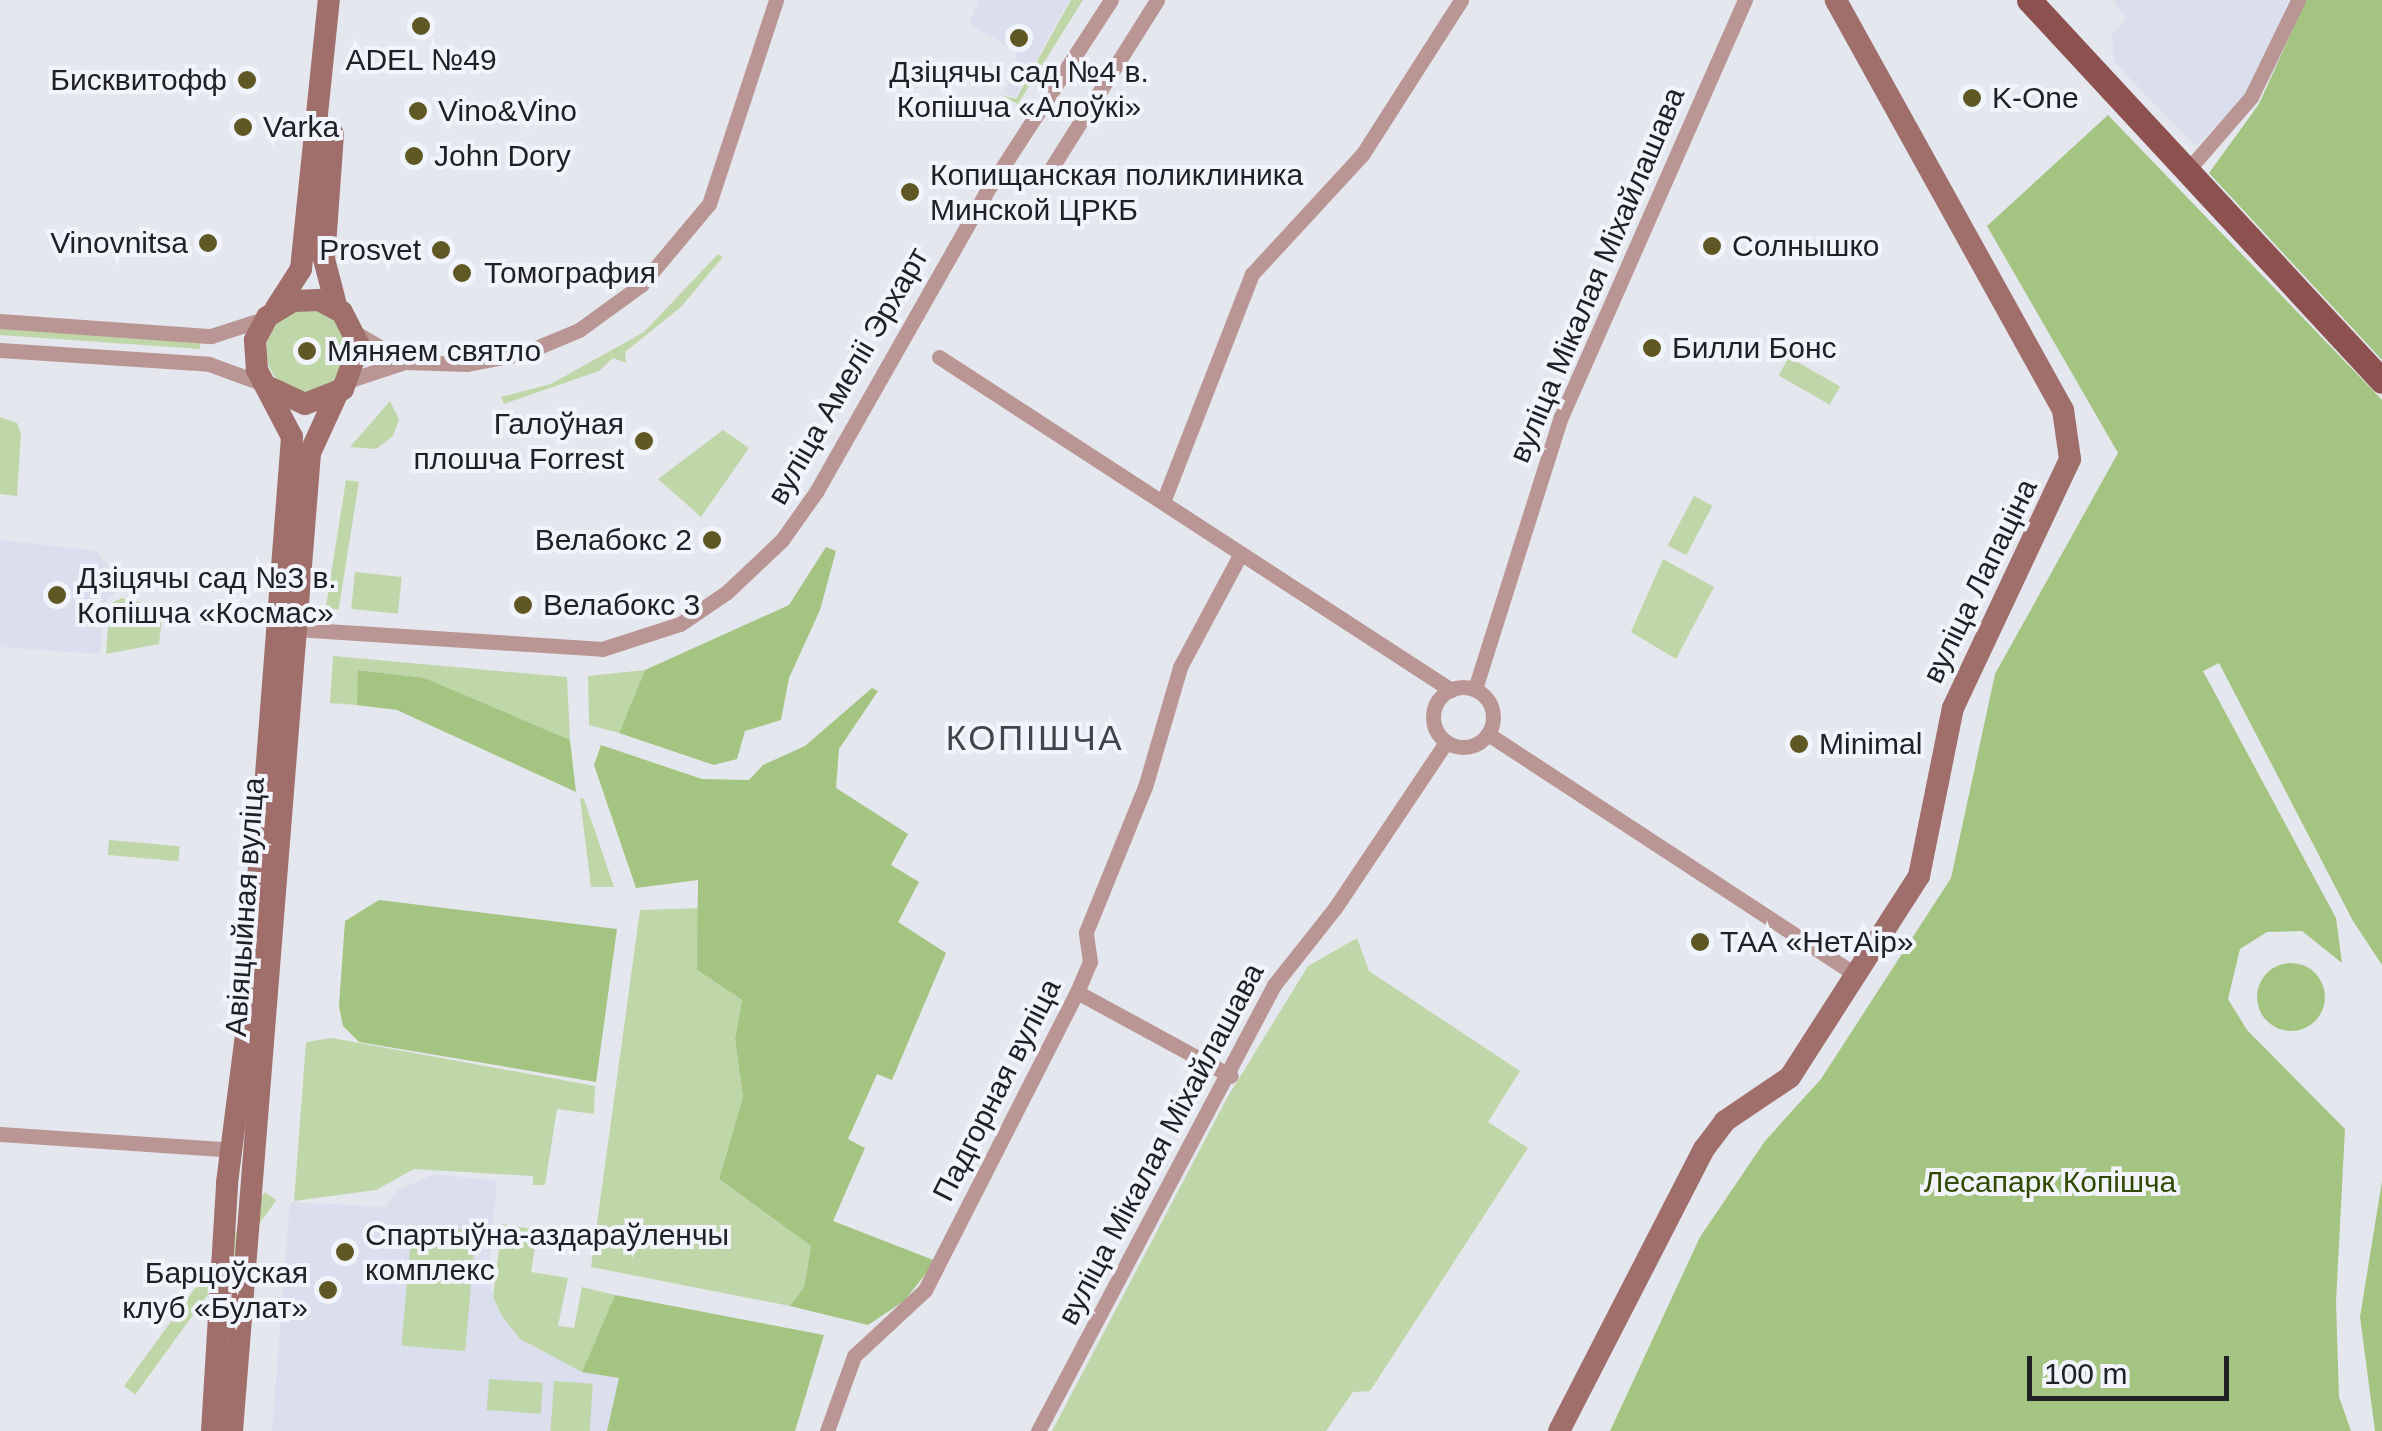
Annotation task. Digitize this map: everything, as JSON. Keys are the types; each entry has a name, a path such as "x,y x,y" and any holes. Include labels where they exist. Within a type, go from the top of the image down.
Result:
{"main road":[{"path":"244,1151 292,437 254,350 301,268 329,0"},
{"path":"270,388 305,404 344,387 359,357 356,333 337,308 324,259 343,0"},
{"name":"вуліца Лапаціна","path":"1558,1431 1704,1148 1724,1122 1790,1077 1918,876 1953,708 2062,480 2071,446 2063,410 1836,0"},
{"path":"2029,0 2382,382"},
{"path":"272,313 306,299 337,308"},
{"name":"Авіяцыйная вуліца","path":"212,1431 244,1151 310,453 344,387"},
{"name":"Авіяцыйная вуліца","path":"232,1431 244,1151"}],"street":[{"path":"344,387 405,362 467,364 524,353 580,330 641,285 710,204 776,0"},
{"name":"вуліца Амеліі Эрхарт","path":"295,629 602,649 680,624 727,592 807,506 984,194 1110,0"},
{"path":"1052,168 1157,0"},
{"path":"1163,502 1252,274 1362,155 1461,0"},
{"name":"вуліца Мікалая Міхайлашава","path":"1475,689 1560,417 1746,0"},
{"path":"2187,172 2252,97 2298,0"},
{"path":"0,322 212,336 272,313"},
{"path":"356,333 405,362"},
{"path":"0,350 209,364 270,388"},
{"path":"939,357 1451,690 1475,689 1492,708 1488,734 1468,747 1446,742 1433,720 1434,708 1451,690"},
{"name":"Падгорная вуліца","path":"827,1431 854,1356 908,1311 956,1233 1077,992 1090,962 1086,932 1145,788 1180,667 1241,553"},
{"path":"1488,734 1856,975"},
{"name":"вуліца Мікалая Міхайлашава","path":"1038,1431 1231,1076 1274,985 1446,742"},
{"path":"1077,992 1231,1076"},
{"path":"0,1134 244,1151"}],"shaded area":[{"name":"Дзіцячы сад №4 в. Копішча «Алоўкі»","path":"978,0 1069,0 1015,98 1004,91 1018,68 1015,51 970,24"},
{"path":"2112,0 2289,0 2250,93 2195,146 2114,62 2112,33 2127,19"},
{"name":"Дзіцячы сад №3 в. Копішча «Космас»","path":"0,540 97,551 123,587 104,603 100,654 0,647"},
{"path":"435,1174 497,1181 488,1274 493,1297 520,1339 582,1372 619,1378 607,1431 272,1431 290,1202 385,1207 399,1189"}],"green space":[{"path":"1071,0 1083,0 1018,104 1001,95 1016,99"},
{"path":"2306,0 2382,0 2382,360 2209,173 2259,104"},
{"name":"Лесапарк Копішча","path":"2108,115 2382,400 2382,965 2353,921 2219,663 2203,671 2336,918 2342,963 2302,931 2267,932 2240,949 2228,999 2247,1030 2345,1129 2336,1302 2339,1397 2351,1431 1610,1431 1700,1237 1765,1141 1821,1079 1951,878 1995,674 2118,453 1987,226"},
{"path":"718,254 723,257 681,307 625,352 626,363 613,358 599,371 504,404 501,397 551,384 644,332"},
{"path":"307,310 323,313 336,322 345,335 345,367 336,380 323,389 307,392 291,389 278,380 269,367 266,351 269,335 278,322 291,313"},
{"path":"0,328 201,342 200,349 0,335"},
{"path":"1789,357 1840,386 1830,405 1778,375"},
{"path":"390,401 399,419 393,436 376,449 350,447"},
{"path":"0,417 17,423 21,434 17,496 0,494"},
{"path":"723,430 749,448 701,517 658,479"},
{"path":"346,480 359,482 339,609 326,607"},
{"path":"1694,496 1713,506 1686,555 1668,545"},
{"path":"826,547 836,551 820,610 789,678 781,720 745,731 737,759 714,765 619,733 645,670 789,605"},
{"path":"1663,559 1714,587 1676,659 1631,632"},
{"path":"355,572 402,577 398,614 351,609"},
{"path":"122,598 163,608 159,644 106,654 110,604"},
{"path":"333,656 567,677 570,740 425,678 359,670 357,705 330,703"},
{"path":"358,670 425,678 570,740 576,792 397,710 357,705"},
{"path":"645,670 619,733 589,725 588,676"},
{"path":"872,688 878,691 839,749 836,788 908,834 891,865 919,882 898,922 946,953 892,1080 877,1074 848,1139 865,1148 833,1221 936,1261 904,1301 868,1325 790,1306 804,1287 811,1246 719,1179 743,1097 735,1039 742,1000 697,970 698,880 636,888 594,765 601,745 702,779 749,780 763,765 805,746"},
{"path":"580,798 584,799 614,887 591,887"},
{"path":"109,840 180,846 178,861 108,855"},
{"path":"379,900 617,929 596,1082 359,1042 343,1026 339,1006 345,921"},
{"path":"702,908 697,970 742,1000 735,1039 743,1097 719,1179 811,1246 804,1287 790,1306 591,1267 640,910"},
{"path":"1357,938 1369,971 1520,1071 1488,1122 1528,1148 1370,1391 1353,1392 1326,1431 1052,1431 1227,1098 1308,966"},
{"path":"2291,963 2315,973 2325,997 2315,1021 2291,1031 2267,1021 2257,997 2267,973"},
{"path":"332,1038 595,1086 594,1114 557,1109 545,1185 533,1185 533,1176 414,1169 376,1190 294,1201 306,1042"},
{"path":"2382,1181 2382,1431 2375,1431 2360,1317"},
{"path":"265,1192 276,1200 135,1394 124,1386"},
{"path":"502,1224 538,1230 531,1272 568,1278 558,1326 574,1328 582,1287 615,1295 582,1372 520,1339 502,1316 493,1297"},
{"path":"412,1225 476,1231 465,1351 401,1346"},
{"path":"615,1295 824,1335 795,1431 607,1431 619,1378 582,1372"},
{"path":"489,1379 543,1383 541,1414 487,1410"},
{"path":"554,1381 593,1384 590,1431 551,1431"}],"place":[{"name":"ADEL №49","path":"421,26"},
{"name":"Дзіцячы сад №4 в. Копішча «Алоўкі»","path":"1019,38"},
{"name":"Бисквитофф","path":"247,80"},
{"name":"K-One","path":"1972,98"},
{"name":"Vino&Vino","path":"418,111"},
{"name":"Varka","path":"243,127"},
{"name":"John Dory","path":"414,156"},
{"name":"Копищанская поликлиника Минской ЦРКБ","path":"910,192"},
{"name":"Vinovnitsa","path":"208,243"},
{"name":"Солнышко","path":"1712,246"},
{"name":"Prosvet","path":"441,250"},
{"name":"Томография","path":"462,273"},
{"name":"Билли Бонс","path":"1652,348"},
{"name":"Мяняем святло","path":"307,351"},
{"name":"Галоўная плошча Forrest","path":"644,441"},
{"name":"Велабокс 2","path":"712,540"},
{"name":"Дзіцячы сад №3 в. Копішча «Космас»","path":"57,595"},
{"name":"Велабокс 3","path":"523,605"},
{"name":"Minimal","path":"1799,744"},
{"name":"ТАА «НетАір»","path":"1700,942"},
{"name":"Спартыўна-аздараўленчы комплекс","path":"345,1252"},
{"name":"Барцоўская клуб «Булат»","path":"328,1290"}],"district":[{"name":"КОПІШЧА","path":"1035,738"}]}
